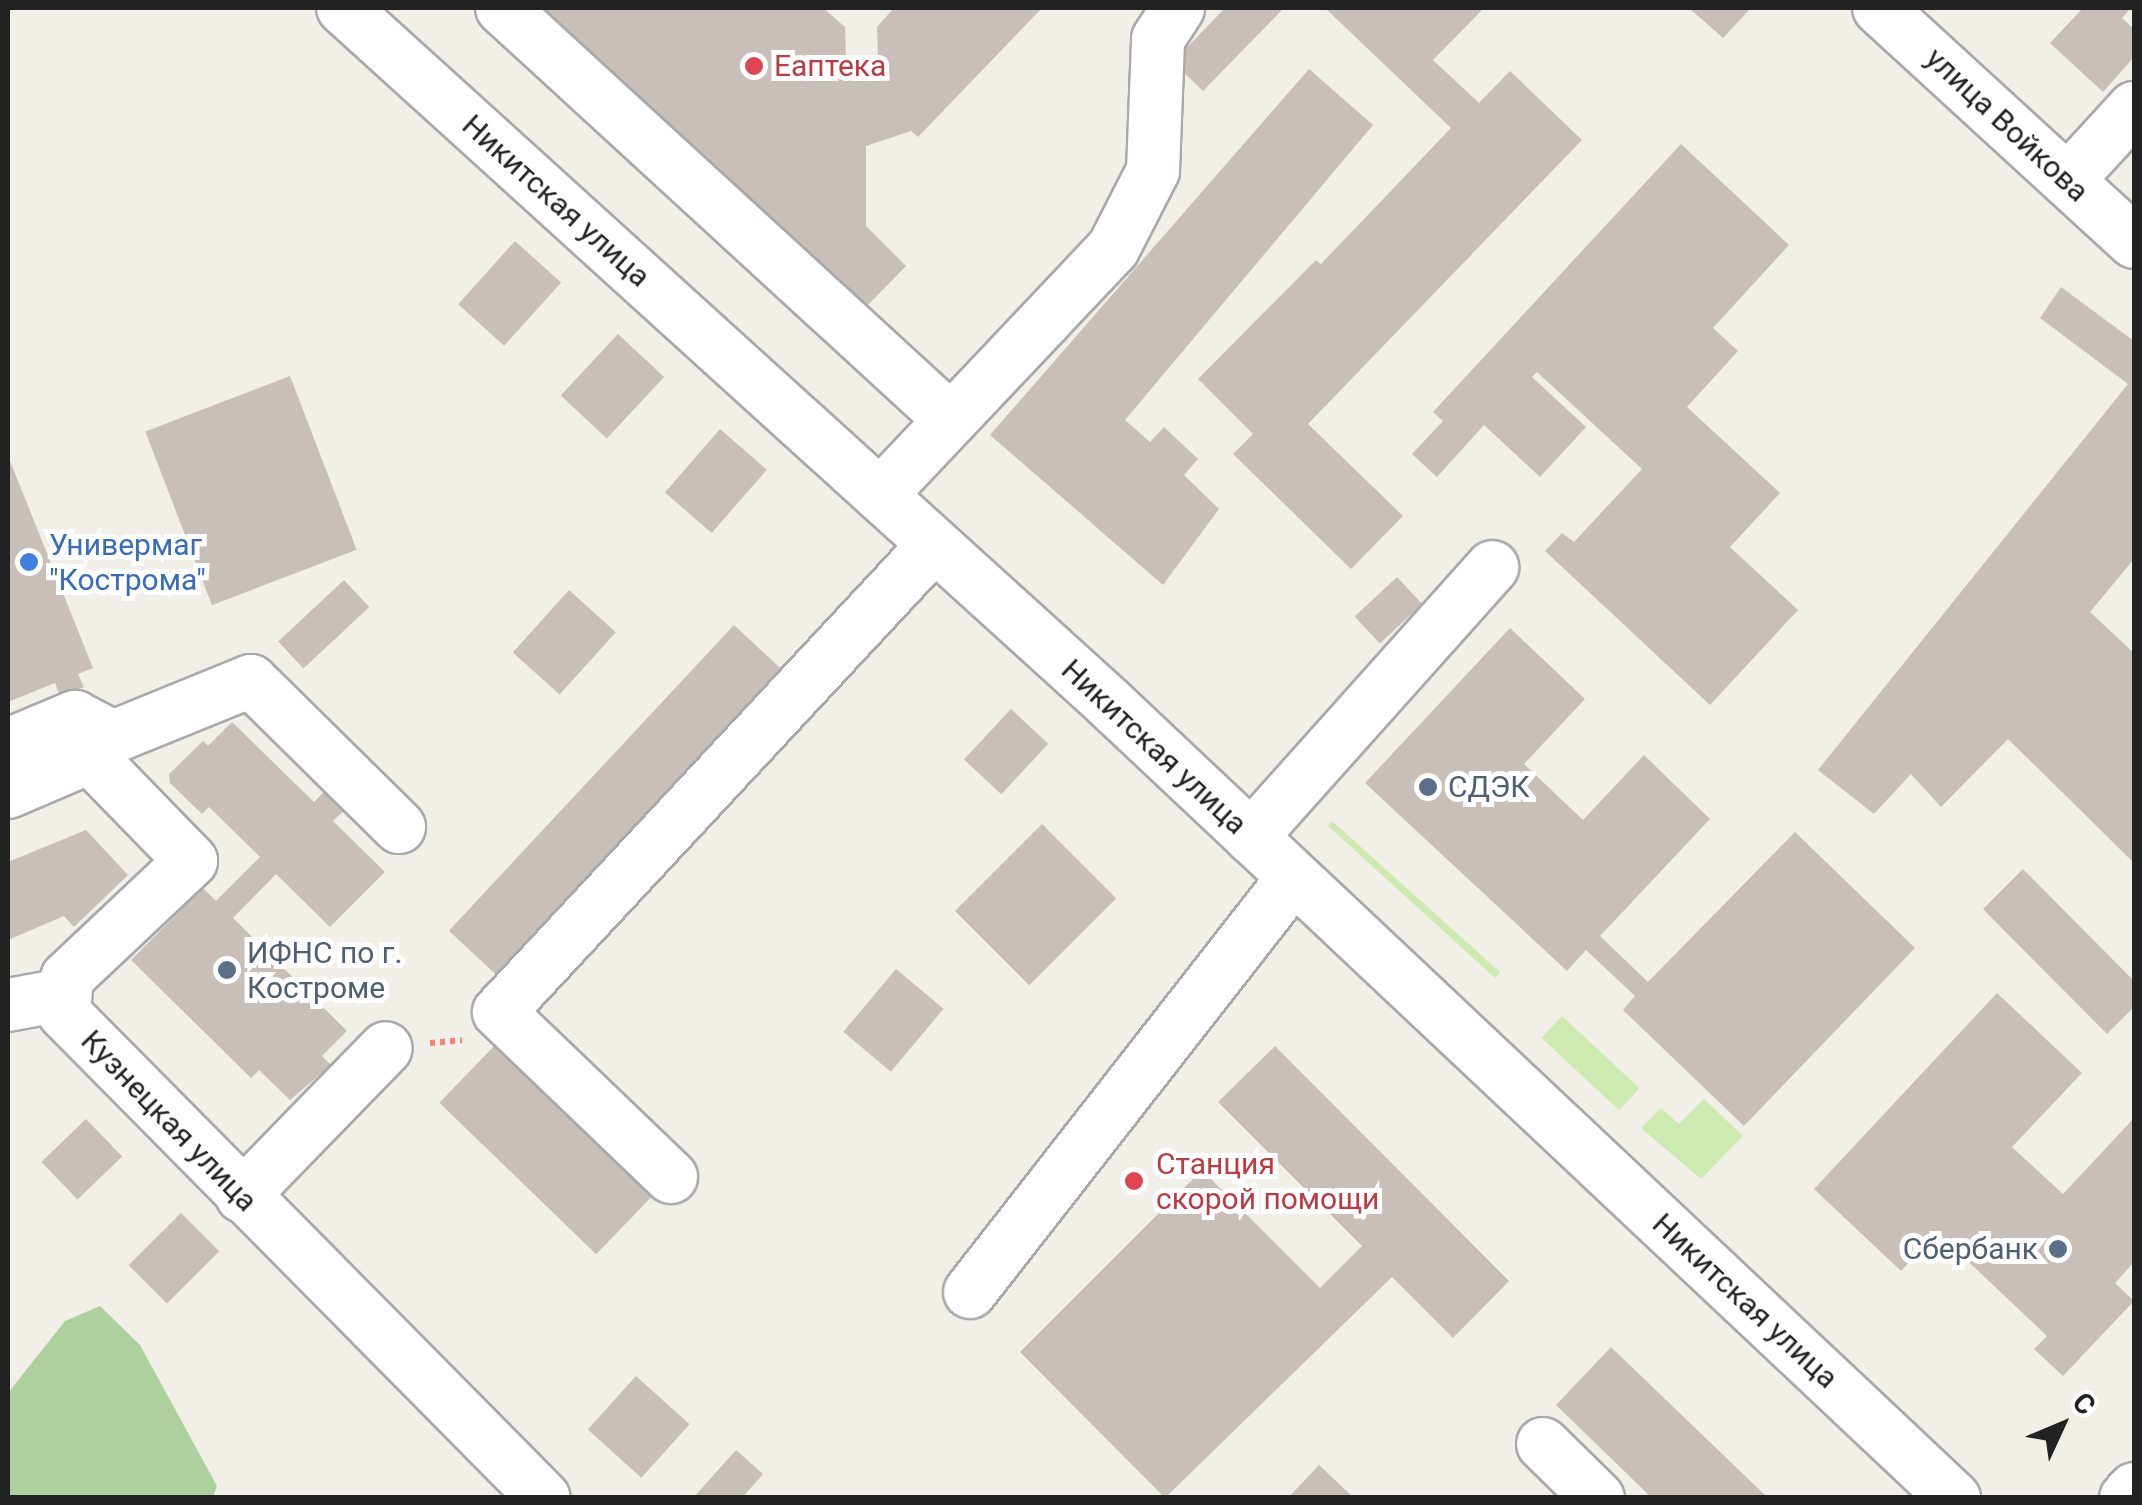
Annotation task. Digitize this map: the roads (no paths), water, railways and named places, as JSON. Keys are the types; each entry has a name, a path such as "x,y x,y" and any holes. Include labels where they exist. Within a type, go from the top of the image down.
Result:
{"street":[{"name":"Никитская улица","path":"344,8 1251,837 1954,1498"},
{"path":"502,8 951,420"},
{"path":"880,495 1113,250 1152,170 1158,38 1178,8"},
{"name":"улица Войкова","path":"1881,8 2134,242"},
{"path":"2068,180 2134,108"},
{"path":"670,1177 499,1012 934,545"},
{"path":"1251,837 1492,567"},
{"path":"8,792 252,681 399,827"},
{"path":"8,745 75,716 191,860 67,978 62,994 8,1005"},
{"path":"970,1292 1294,878"},
{"name":"Кузнецкая улица","path":"62,994 64,1012 544,1498"},
{"path":"242,1196 386,1048"},
{"path":"1544,1444 1598,1498"},
{"path":"2126,1498 2134,1489"}],"place":[{"name":"Еаптека","path":"754,66"},
{"name":"Универмаг \"Кострома\"","path":"29,562"},
{"name":"СДЭК","path":"1428,787"},
{"name":"ИФНС по г. Костроме","path":"227,970"},
{"name":"Станция скорой помощи","path":"1134,1181"},
{"name":"Сбербанк","path":"2058,1249"}]}
